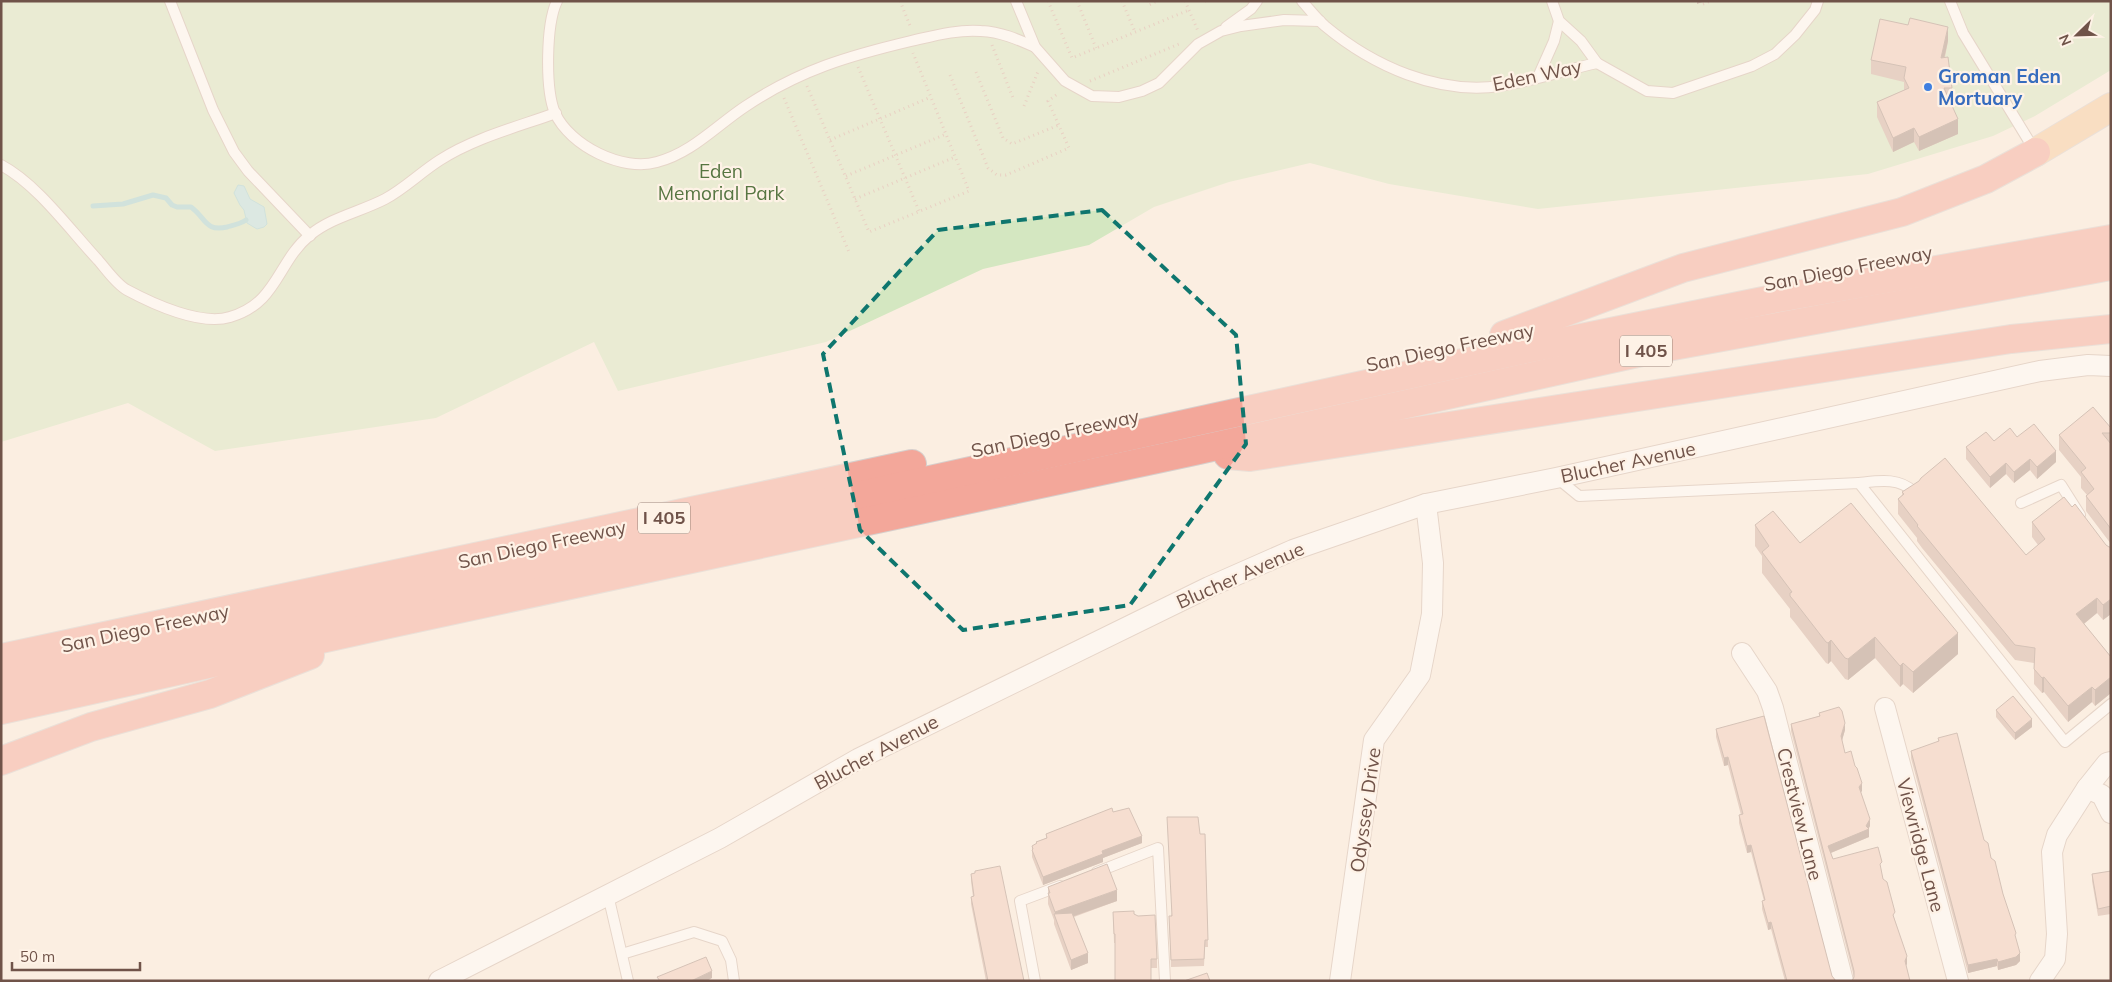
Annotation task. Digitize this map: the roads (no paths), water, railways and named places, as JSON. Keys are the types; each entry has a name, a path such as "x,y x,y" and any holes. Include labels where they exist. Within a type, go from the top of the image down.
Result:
{"highway":[{"path":"1504,335 1683,268 1902,212 1986,179 2036,152"},
{"name":"San Diego Freeway","path":"1,658 424,570 1504,335 1829,271 2111,221"},
{"path":"1,684 1517,351 1783,297 2111,239"},
{"name":"I 405","path":"393,622 1194,451 1651,350 2111,266"},
{"path":"1194,451 1250,457 2011,339 2111,328"},
{"path":"1,710 393,622"},
{"path":"1,760 91,728 210,694 393,622"}],"main road":[{"path":"2036,152 2111,107"}],"street":[{"name":"Blucher Avenue","path":"439,981 720,838 858,759 1209,587 1293,550 1426,504 1556,478 2040,371 2088,365 2111,366"},
{"name":"Odyssey Drive","path":"1340,981 1374,740 1420,675 1432,614 1433,563 1426,504"},
{"name":"Crestview Lane","path":"1742,653 1767,691 1773,708 1843,981"},
{"name":"Viewridge Lane","path":"1885,708 1958,981"},
{"path":"2040,981 2055,958 2057,934 2052,852 2057,835 2087,788 2107,763 2111,762"},
{"path":"2087,788 2102,795 2111,812"}],"lane":[{"path":"170,1 213,110 234,152 248,171 310,236"},
{"path":"557,1 549,46 549,85 556,114 576,138 588,148 613,160 636,165 656,163 675,156 690,148 745,106 779,86 802,74 853,55 948,32 986,32 1009,36 1035,47"},
{"path":"1016,1 1035,47 1071,84 1092,96 1119,97 1142,91 1159,83 1202,42 1251,9 1257,1"},
{"name":"Eden Way","path":"1302,1 1320,21 1359,51 1406,75 1454,86 1500,86 1597,62 1647,91 1672,93 1752,66 1775,54 1795,35 1815,10 1818,1"},
{"path":"1552,1 1559,21 1581,41 1597,62"},
{"path":"1950,1 1963,32 2036,152"},
{"path":"1221,31 1284,20 1320,21"},
{"path":"1538,76 1554,41 1559,21"},
{"path":"1,165 29,185 124,289 186,316 209,319 229,318 244,312 260,302 275,285 293,253 310,236 343,216 391,196 441,159 475,142 556,114"},
{"path":"1556,478 1579,496 1859,483 1882,480 1894,481 1908,486 1914,492"},
{"path":"1859,483 2064,742 2111,704"},
{"path":"2021,503 2061,485 2087,525"},
{"path":"1085,877 1158,848 1165,981"},
{"path":"1035,981 1020,901 1066,884"},
{"path":"608,895 628,981"},
{"path":"622,954 694,932 722,941 731,960 734,981"}],"water":[{"path":"238,185 244,186 250,199 264,207 267,224 264,227 257,229 247,223 244,210 234,193"}],"waterway":[{"path":"93,206 123,204 153,195 166,198 172,205 177,207 191,207 206,223 214,228 227,227 246,220"}],"place":[{"name":"Groman Eden Mortuary","path":"1928,87"}],"park label":[{"name":"Eden Memorial Park","path":"721,182"}]}
